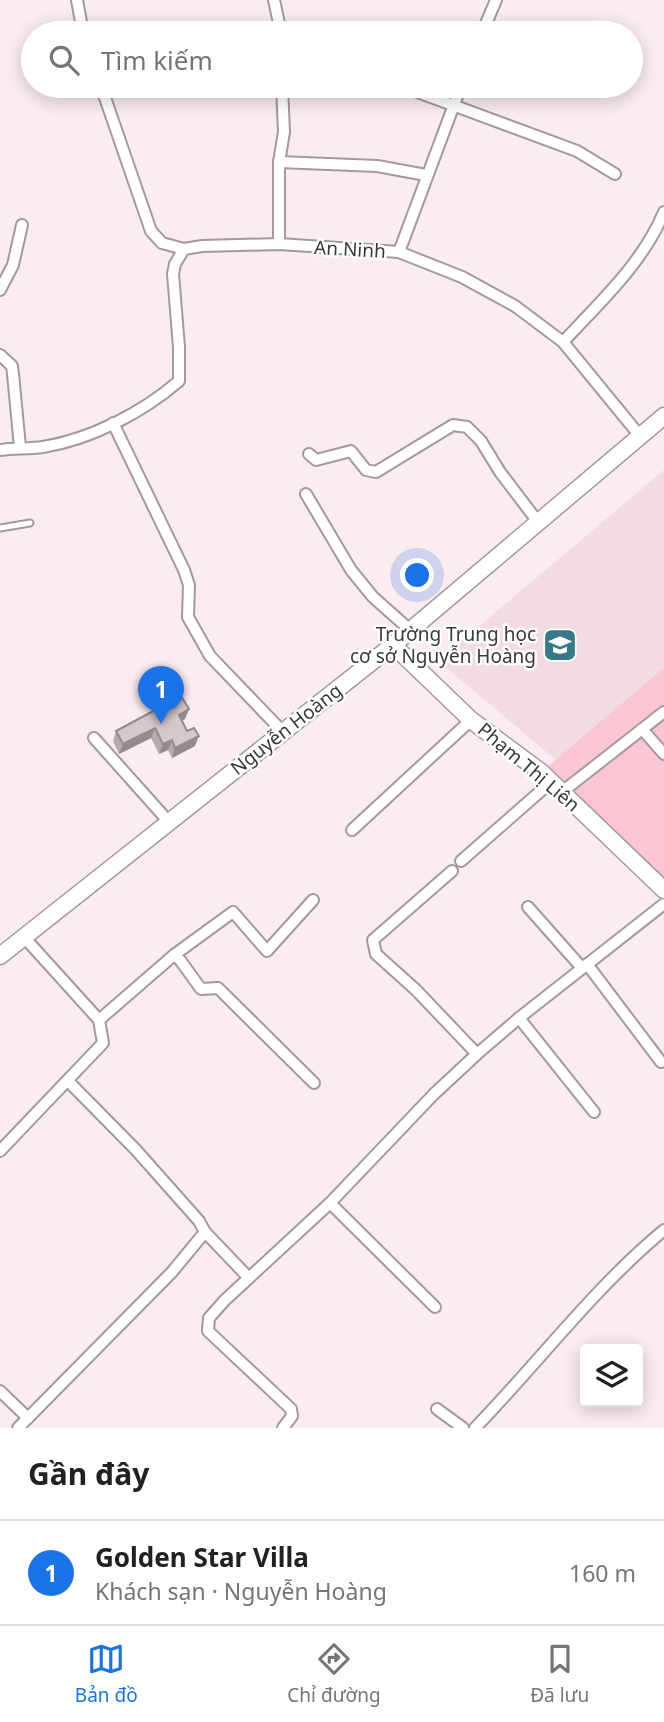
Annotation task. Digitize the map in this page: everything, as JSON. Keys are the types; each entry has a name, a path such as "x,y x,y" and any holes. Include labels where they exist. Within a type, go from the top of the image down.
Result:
{"street":[{"path":"77,0 81,21"},
{"path":"274,0 278,21"},
{"path":"487,21 496,0"},
{"path":"0,450 42,447 83,437 160,397 179,381 173,274 175,264 184,249 162,243 151,231 105,98"},
{"path":"279,244 279,162 284,132 283,98"},
{"path":"434,98 577,151 615,174"},
{"path":"398,252 457,98"},
{"path":"279,162 377,166 426,175"},
{"path":"564,342 638,259 657,231 664,212"},
{"path":"0,290 13,264 22,225"},
{"name":"An Ninh","path":"184,249 201,246 279,244 398,252 483,287 515,306 564,342 639,436"},
{"path":"0,355 12,366 20,447"},
{"name":"Nguyễn Hoàng","path":"0,956 393,645 664,416"},
{"path":"113,422 184,570 189,585 188,617 211,656 283,732"},
{"path":"309,454 316,460 351,451 366,470 376,472 453,425 467,427 481,441 538,523"},
{"path":"306,494 351,570 373,597 410,630"},
{"name":"Phạm Thị Liên","path":"393,645 471,720 556,787 664,890"},
{"path":"461,861 556,787 664,712"},
{"path":"352,830 471,720"},
{"path":"642,729 664,754"},
{"path":"94,738 169,822"},
{"path":"452,871 373,940 373,946 376,954 416,990 477,1054"},
{"path":"99,1020 174,955 233,912 267,951 313,900"},
{"path":"284,1428 292,1416 291,1409 208,1331 209,1318 330,1203 434,1094 477,1054 664,904"},
{"path":"528,906 585,966 662,1062"},
{"path":"0,1151 103,1043 99,1020 24,937"},
{"path":"174,955 201,989 218,988 314,1083"},
{"path":"519,1018 594,1112"},
{"path":"68,1081 136,1150 199,1221 205,1232 249,1278"},
{"path":"330,1203 435,1307"},
{"path":"475,1428 598,1292 664,1230"},
{"path":"18,1428 172,1272 205,1232"},
{"path":"0,1391 28,1418"},
{"path":"437,1409 463,1428"}],"lane":[{"path":"0,528 30,523"}],"shaded area":[{"name":"Trường Trung học cơ sở Nguyễn Hoàng","path":"664,470 664,692 562,765 444,666 445,655"},
{"path":"664,668 664,890 541,772"}],"building":[{"path":"181,696 189,709 179,715 187,731 194,728 199,736 175,748 172,740 163,744 155,728 123,744 116,731"}],"place":[{"name":"Trường Trung học cơ sở Nguyễn Hoàng","path":"560,645"},
{"name":"Golden Star Villa","path":"161,724"}]}
